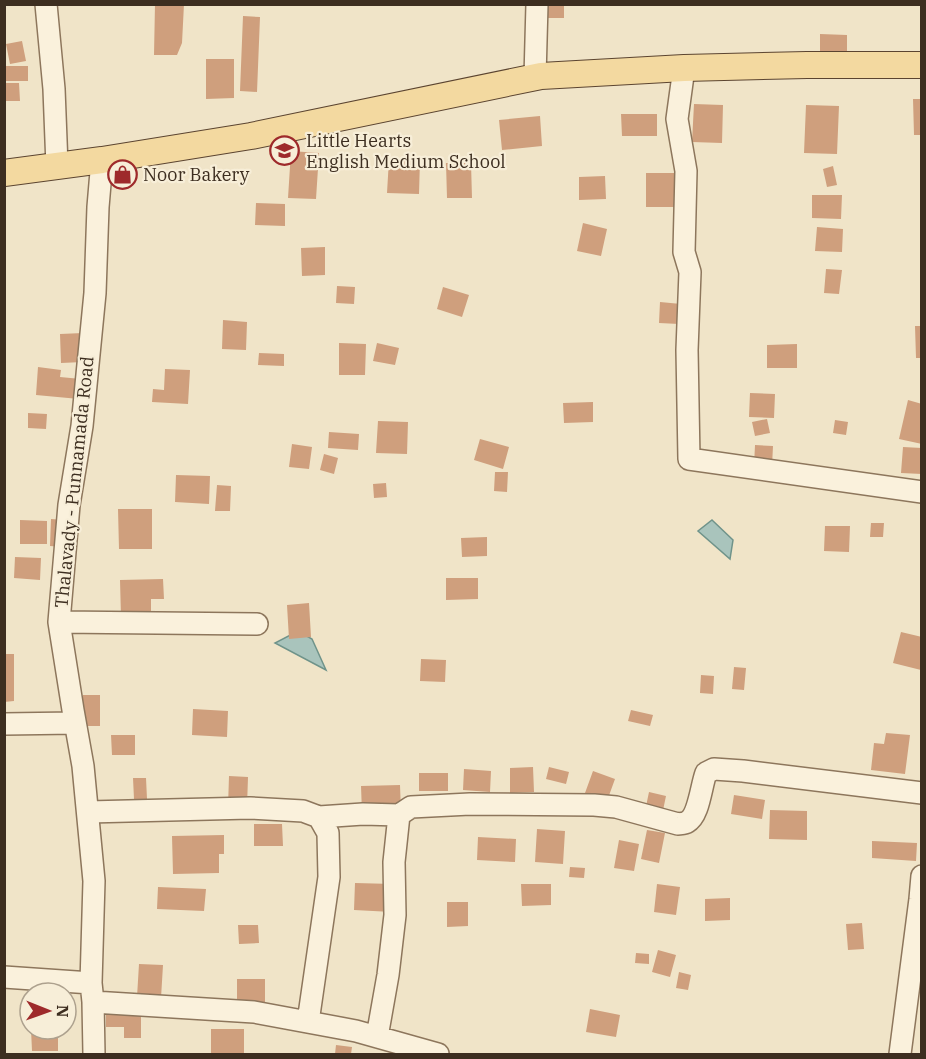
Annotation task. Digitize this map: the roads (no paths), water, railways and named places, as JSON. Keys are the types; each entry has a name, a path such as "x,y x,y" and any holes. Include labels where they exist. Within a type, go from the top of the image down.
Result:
{"main road":[{"path":"4,173 251,136 536,77 684,68 921,65"}],"street":[{"path":"46,4 54,89 57,166"},
{"path":"536,77 537,4"},
{"path":"684,68 677,118 686,171 684,252 690,272 687,350 689,459 921,492"},
{"name":"Thalavady - Punnamada Road","path":"94,1054 93,881 88,812 83,766 59,622 69,505 82,426 94,293 102,160"},
{"path":"59,622 257,624"},
{"path":"4,723 75,723"},
{"path":"88,812 250,808 303,811 319,817 363,814 399,815 411,807 470,804 594,806 616,807 678,824 687,822 696,813 706,773 714,769 921,793"},
{"path":"377,1037 388,975 395,915 394,862 399,815"},
{"path":"308,1022 329,877 328,833 319,817"},
{"path":"900,1054 921,876"},
{"path":"4,977 92,992 254,1012 356,1031 438,1054"}],"water":[{"path":"712,520 733,540 730,559 698,531"},
{"path":"298,631 312,639 326,670 275,643"}],"place":[{"name":"Little Hearts English Medium School","path":"285,150"},
{"name":"Noor Bakery","path":"122,174"}]}
